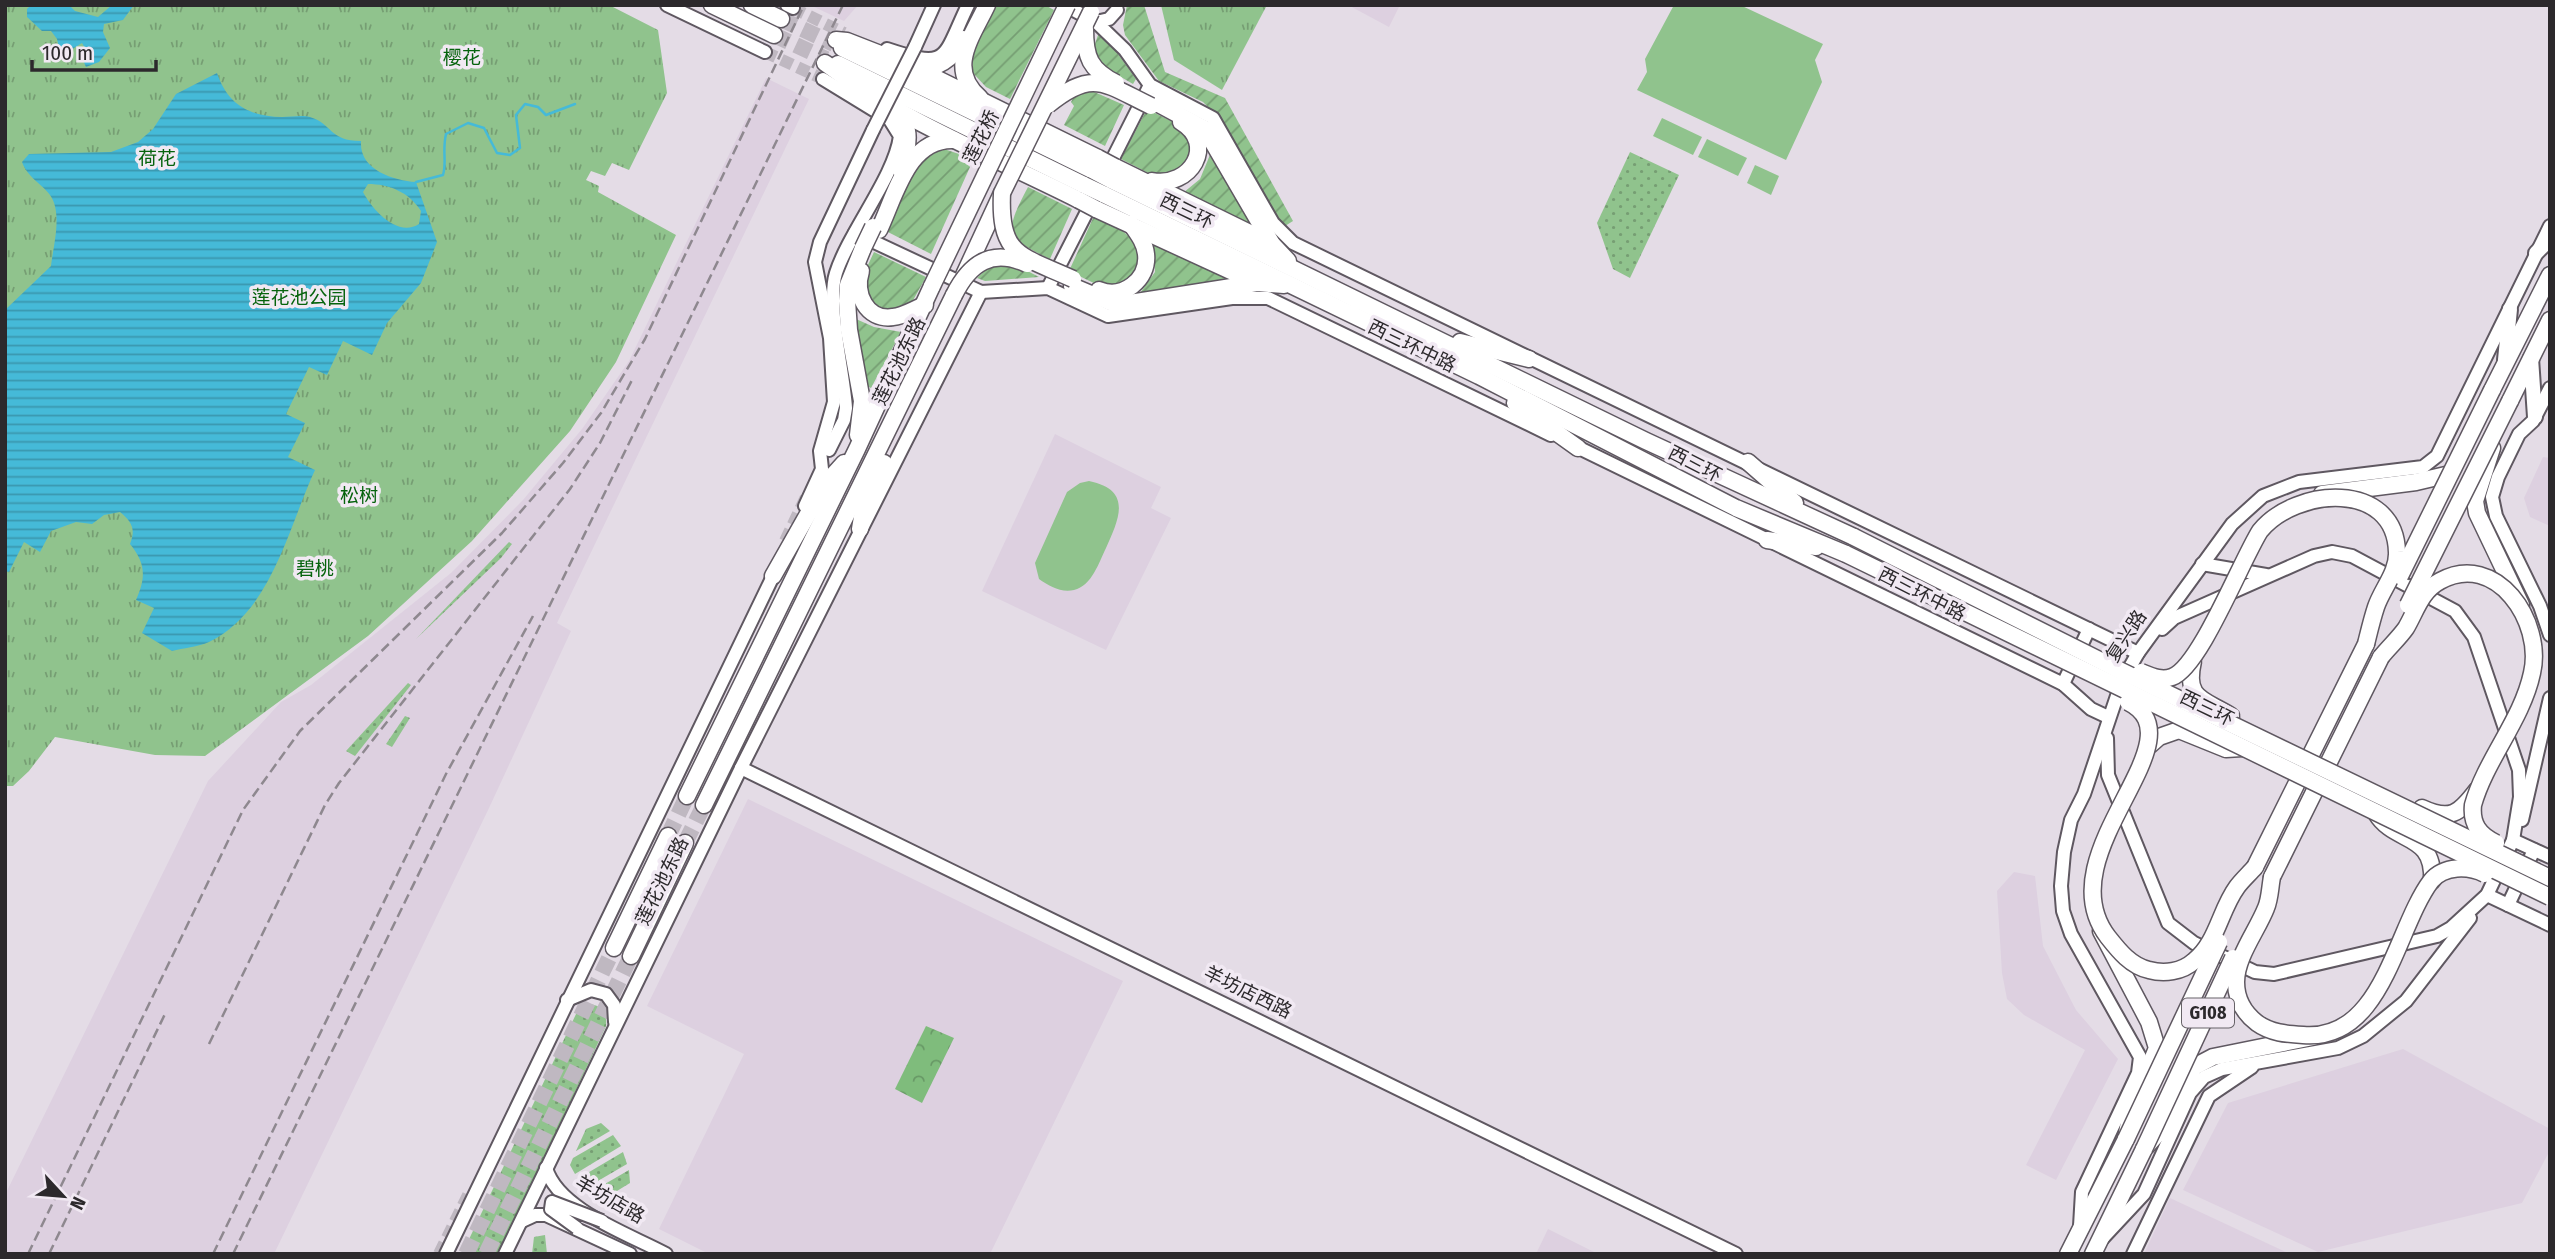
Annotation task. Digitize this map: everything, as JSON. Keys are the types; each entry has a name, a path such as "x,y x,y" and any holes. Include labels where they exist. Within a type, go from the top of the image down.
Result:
{"highway":[{"path":"712,5 774,35"},
{"path":"752,5 787,11"},
{"path":"911,66 928,67 948,60 956,53 981,5"},
{"path":"987,5 963,54 962,63 972,91 990,106 1088,178 1106,187 1139,179 1164,183 1182,179 1194,166 1198,151 1195,136 1189,126 1151,97 1105,84 1091,83 1072,87 1044,109"},
{"name":"莲花桥","path":"932,286 1066,5"},
{"path":"1002,193 1001,225 1012,247 1117,305 1295,278 1272,244 1205,129 1151,97 1099,74 1088,61 1092,16"},
{"name":"莲花池东路","path":"704,805 889,431 1002,193 1092,16"},
{"path":"831,53 847,41 911,66 990,106"},
{"path":"831,53 851,83 960,141 1088,178"},
{"path":"831,53 1106,187 1142,241 1147,256 1142,275 1131,288 1116,295 1009,258 985,261 964,275"},
{"path":"876,228 909,143 905,122 894,107"},
{"path":"774,576 825,484 857,449 862,401 847,301 848,285 862,243 876,228 919,152 932,142 960,141"},
{"path":"1139,179 1272,244"},
{"name":"西三环","path":"1106,187 1295,278 1736,508 1843,552 2116,678 2521,873 2550,897"},
{"path":"1131,224 1257,283"},
{"path":"862,243 858,288 867,309 889,318 925,305"},
{"name":"复兴路","path":"2068,1254 2126,1139 2255,867 2550,275"},
{"name":"西三环","path":"1295,278 1431,335 1646,441 1854,537 2116,678"},
{"name":"莲花池东路","path":"687,796 857,449 932,286"},
{"name":"G108","path":"2095,1249 2272,877 2550,320"},
{"path":"1431,335 1529,359"},
{"path":"1479,376 1578,448"},
{"path":"2144,1149 2162,1129 2188,1075 2200,1062 2315,1036 2343,1025 2372,999 2432,881 2432,869 2424,848 2383,825 2379,805 2406,800 2439,816 2446,816 2464,806 2477,790 2524,695 2533,670 2532,633 2477,513 2475,501 2501,419"},
{"path":"860,529 863,512 884,463 889,431"},
{"path":"1748,462 1810,516"},
{"path":"2126,1139 2131,1111 2156,1054 2157,1041 2098,925 2092,895 2094,866 2150,745 2159,737 2179,730 2226,749 2245,741 2230,715 2195,694 2190,682 2193,661 2260,531 2275,516 2327,492 2416,482 2450,474"},
{"path":"2305,500 2336,498 2361,502 2380,514 2392,529 2398,556 2376,606 2366,644"},
{"path":"1767,540 1843,552"},
{"path":"2381,657 2405,629 2429,590 2451,576 2482,577 2496,583 2522,607"},
{"path":"2150,745 2150,727 2144,712 2124,700 2116,678 2140,671 2162,679 2182,671 2193,661"},
{"path":"2432,881 2452,869 2465,868 2504,882 2521,873 2515,852 2480,833 2472,813 2477,790"},
{"name":"莲花池东路","path":"614,948 668,836"},
{"name":"莲花池东路","path":"631,956 685,843"},
{"path":"2098,925 2118,950 2136,965 2164,972 2184,968 2202,954 2236,888 2255,867"},
{"name":"西三环","path":"2521,873 2550,878"},
{"path":"2272,877 2268,905 2238,969 2237,993 2247,1013 2264,1027 2283,1034 2315,1036"}],"main road":[{"path":"2536,253 2550,239"},
{"path":"2505,366 2510,309"},
{"path":"2535,417 2534,352 2550,335"}],"street":[{"path":"667,5 765,51"},
{"path":"829,450 844,420 846,408 834,339 815,262 820,242 934,5"},
{"path":"831,53 932,61 944,55 968,5"},
{"name":"西三环中路","path":"1066,5 1092,16 1125,50 1151,97 1213,118 1273,223 1293,243 2138,653"},
{"path":"1092,16 1109,19 1117,8"},
{"path":"1117,8 1117,27 1125,50"},
{"path":"831,53 890,120 900,136 862,243 835,274 834,339"},
{"path":"1048,288 1151,97"},
{"name":"复兴路","path":"2079,1231 2082,1192 2138,1073 2140,1057 2071,934 2062,899 2064,852 2071,820 2084,794 2122,681 2138,653 2202,564 2232,524 2253,503 2280,487 2423,467 2433,460 2442,449 2550,226"},
{"name":"西三环中路","path":"862,243 981,292 1048,288 1108,316 1232,298 1268,298 2063,684 2091,709 2108,717"},
{"name":"莲花池东路","path":"505,1254 548,1174 615,1026 741,768 860,529 876,505 981,292"},
{"name":"莲花池东路","path":"446,1254 774,576 822,469 820,451 834,402 834,339"},
{"path":"2550,387 2535,417 2519,434 2498,477 2492,497 2496,516 2540,606 2550,635"},
{"path":"2138,653 2174,618 2323,553 2341,553 2439,600 2466,622 2474,637 2519,770 2520,797 2513,840"},
{"path":"2202,564 2249,574 2270,575"},
{"path":"2063,684 2089,629"},
{"path":"2095,1249 2130,1213 2144,1194 2197,1084 2212,1072 2338,1048 2381,1025 2412,994 2487,895 2513,840 2526,812 2550,698"},
{"path":"2108,717 2108,775 2165,917 2185,938 2255,972 2274,974 2437,936 2451,928 2487,895"},
{"name":"羊坊店西路","path":"741,768 1736,1254"},
{"path":"2513,840 2550,857"},
{"path":"2508,905 2533,850"},
{"path":"2487,895 2549,921"},
{"path":"567,1000 591,990 606,994 614,1005 615,1026"},
{"path":"2133,1254 2209,1096 2256,1064"},
{"name":"羊坊店路","path":"548,1174 563,1196 602,1221 666,1254"},
{"path":"577,1228 551,1209 552,1202 602,1221"},
{"name":"羊坊店路","path":"526,1219 546,1215 630,1254"}],"shaded area":[{"path":"810,5 858,5 844,21"},
{"path":"1348,5 1400,5 1389,27"},
{"path":"766,78 809,99 557,623 571,631 489,808 274,1254 5,1254 5,1195 208,781 281,702 311,685 451,573 523,500 582,429 629,361"},
{"path":"1055,434 1161,487 1151,508 1171,518 1106,650 982,591"},
{"path":"2543,457 2550,458 2550,526 2530,517 2524,498"},
{"path":"748,799 1123,981 990,1254 709,1254 659,1229 744,1054 647,1006"},
{"path":"2014,872 2035,876 2043,946 2076,1010 2118,1059 2056,1180 2026,1165 2085,1050 2024,1015 2007,999 2002,973 1997,891"},
{"path":"2403,1049 2550,1129 2550,1150 2522,1203 2318,1252 2183,1190 2228,1103"},
{"path":"2170,1198 2290,1254 2144,1254"},
{"path":"1548,1229 1598,1254 1536,1254"}],"green space":[{"name":"莲花池公园","path":"5,5 609,5 658,30 667,93 629,170 612,163 605,176 591,171 586,180 599,186 598,192 676,235 616,362 570,431 472,541 368,636 205,756 155,755 55,737 29,771 13,786 5,786"},
{"path":"996,5 1045,5 1054,10 1010,99 986,87 972,72 974,49"},
{"path":"1127,5 1144,5 1165,72 1225,98 1293,221 1285,226 1279,223 1216,115 1203,102 1159,81 1125,35 1123,25"},
{"path":"1161,5 1267,5 1222,90 1174,60"},
{"path":"1674,5 1740,5 1823,44 1815,60 1822,82 1786,160 1637,90 1647,72 1645,59"},
{"path":"1100,29 1136,79 1133,84 1107,69 1093,50"},
{"path":"1092,91 1124,105 1105,146 1064,125 1074,106 1071,102 1074,96"},
{"path":"1147,109 1185,128 1192,152 1184,172 1156,177 1121,159"},
{"path":"1662,118 1702,137 1693,155 1653,136"},
{"path":"1707,139 1747,158 1738,176 1698,157"},
{"path":"941,148 959,154 970,167 931,254 884,230 919,158"},
{"path":"1212,150 1257,229 1183,193 1200,179"},
{"path":"1630,152 1679,175 1630,278 1613,269 1597,223"},
{"path":"1755,165 1779,176 1771,195 1747,183"},
{"path":"1028,187 1072,209 1050,259 1024,245 1013,231 1015,214"},
{"path":"1094,216 1123,231 1130,237 1138,253 1135,276 1108,290 1069,271"},
{"path":"1153,243 1234,280 1138,296 1155,272"},
{"path":"874,252 926,277 911,304 886,311 867,301 867,267"},
{"path":"1010,262 1039,277 985,281 977,278 989,267"},
{"path":"856,319 874,327 901,332 871,388 864,384 853,322"},
{"path":"1089,481 1112,491 1119,507 1118,516 1090,579 1080,588 1060,590 1039,579 1035,563 1067,492 1080,483"},
{"path":"509,542 512,544 501,558 416,639"},
{"path":"408,683 411,685 355,756 346,751"},
{"path":"405,716 410,718 392,747 386,744"},
{"path":"590,1004 603,1011 606,1026 499,1254 462,1254 577,1012"},
{"path":"926,1026 954,1038 922,1103 895,1089"},
{"path":"601,1123 610,1131 576,1151 586,1129"},
{"path":"613,1135 621,1146 575,1174 570,1165 573,1158"},
{"path":"623,1152 627,1164 591,1185 579,1178"},
{"path":"629,1170 630,1183 612,1194 598,1188"},
{"path":"545,1235 547,1254 532,1254 534,1237"}],"water":[{"path":"31,5 69,5 75,11 98,17 112,5 134,5 123,20 104,24 103,32 110,48 99,62 86,67 82,58 86,50 82,43 66,53 59,48 51,31 42,31 27,17 27,9"},
{"path":"217,73 227,93 241,107 270,116 310,117 343,138 361,141 366,159 379,172 416,182 437,242 421,283 387,323 372,355 343,341 327,375 309,367 286,414 305,423 288,457 315,470 276,566 263,589 231,628 205,644 172,651 142,633 154,608 136,600 142,584 142,564 130,544 132,526 120,512 104,515 92,524 76,522 51,531 40,552 24,542 9,572 5,571 5,310 51,266 56,230 54,202 22,162 29,154 111,152 138,142 153,129 176,94","holes":["368,184 398,190 411,199 421,211 419,224 402,227 386,220 363,192"]}],"waterway":[{"path":"416,182 443,175 446,134 468,123 484,128 497,153 510,155 520,148 516,115 525,104 538,107 546,115 575,104"}],"tunnel":[{"path":"793,8 844,33"},
{"path":"781,19 834,44"},
{"path":"774,35 826,59"},
{"path":"765,52 823,79"},
{"path":"785,541 806,497"},
{"path":"668,836 687,796"},
{"path":"685,843 704,805"},
{"path":"466,1254 614,948"},
{"path":"486,1254 631,956"},
{"path":"439,1254 469,1193"}],"railway":[{"path":"28,1254 243,810 300,731 502,533 563,463 601,413 645,339 804,5"},
{"path":"233,1254 843,5"},
{"path":"209,1044 325,805 339,783 570,489 600,443 632,380"},
{"path":"213,1254 446,774 533,616"},
{"path":"49,1254 165,1014"}],"park label":[{"name":"樱花","path":"462,57"},
{"name":"荷花","path":"157,158"},
{"name":"松树","path":"359,495"},
{"name":"碧桃","path":"315,568"}]}
